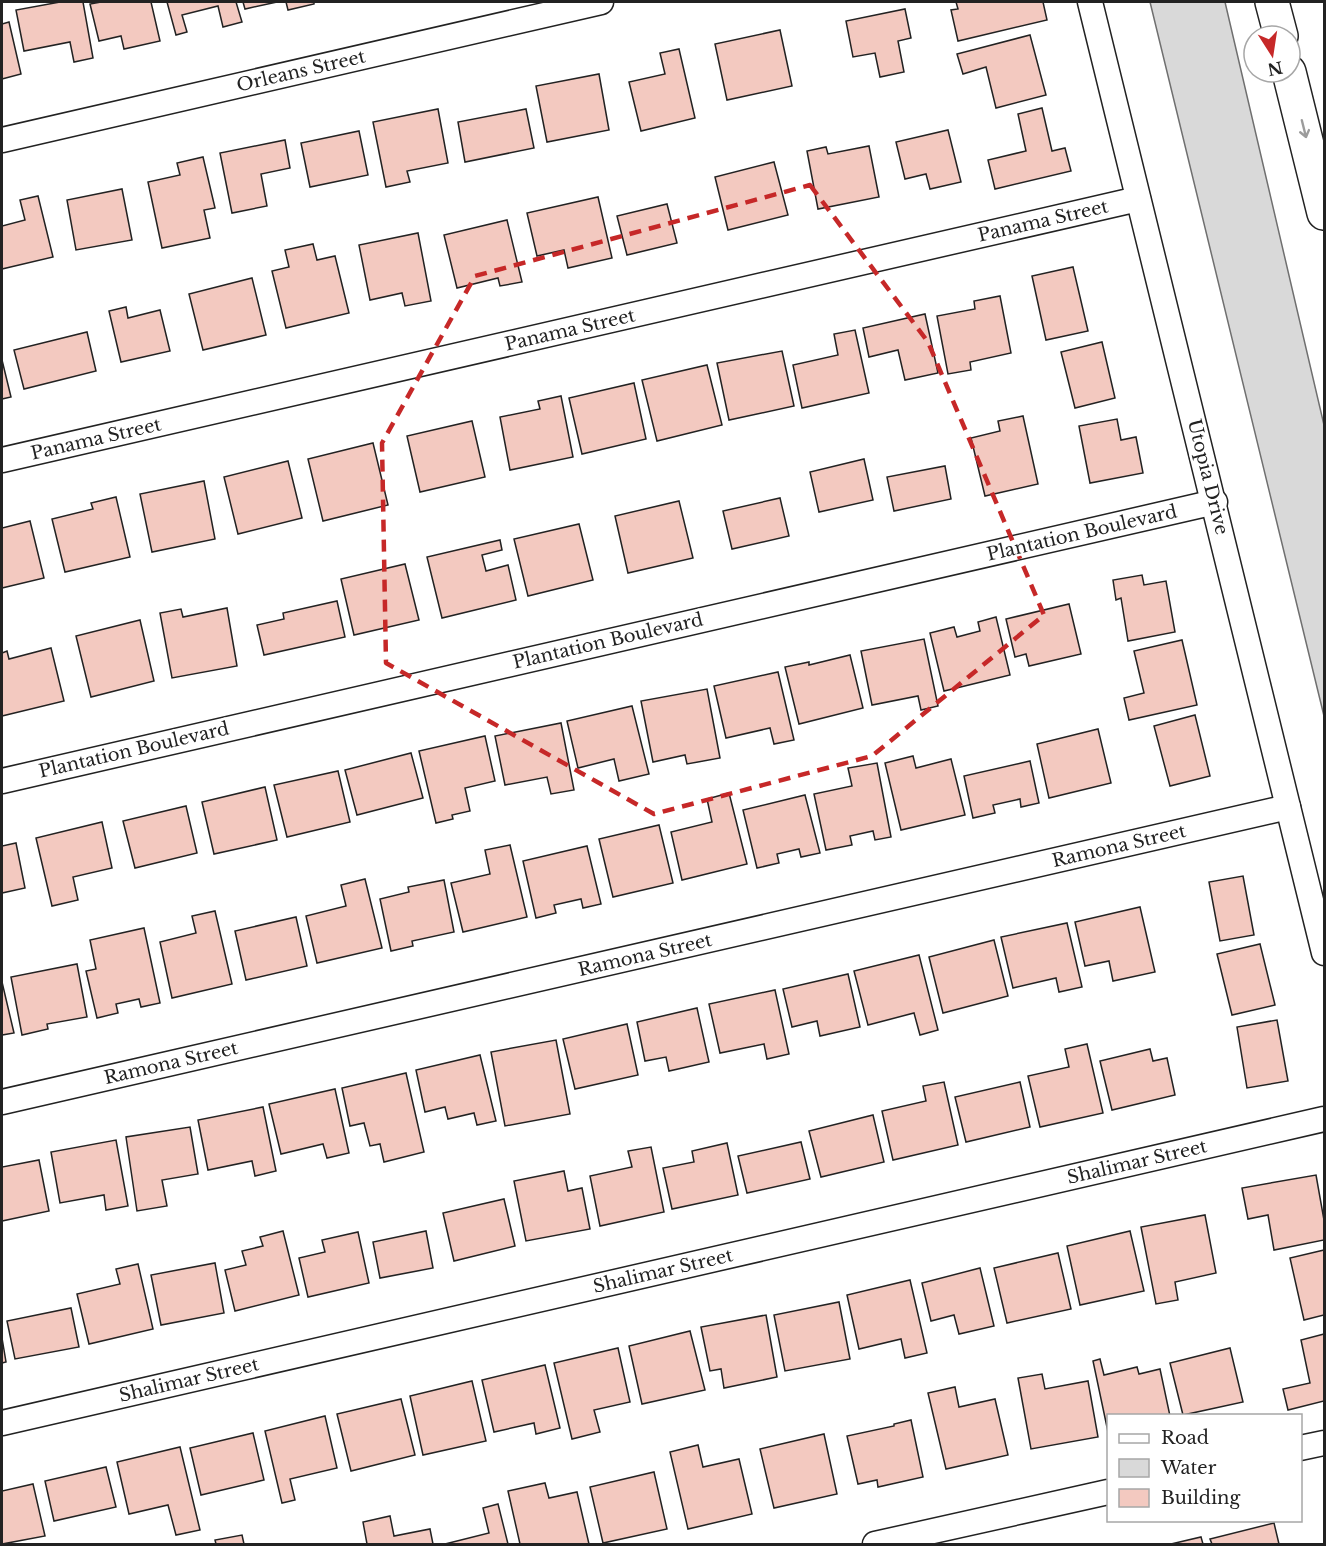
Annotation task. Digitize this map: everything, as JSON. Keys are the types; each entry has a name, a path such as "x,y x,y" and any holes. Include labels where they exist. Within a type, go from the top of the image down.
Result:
{"main road":[{"path":"1272,2 1278,24"},
{"path":"1293,84 1324,213"}],"street":[{"name":"Orleans Street","path":"2,140 601,2"},
{"name":"Utopia Drive","path":"1090,2 1215,502 1324,953"},
{"name":"Panama Street","path":"2,460 1138,199"},
{"name":"Plantation Boulevard","path":"2,780 1215,502"},
{"name":"Ramona Street","path":"2,1102 1288,807"},
{"name":"Shalimar Street","path":"2,1423 1324,1119"},
{"path":"1302,1448 1324,1443"},
{"path":"875,1545 1107,1492"}],"highlighted area":[{"path":"810,185 928,342 1044,615 872,756 654,814 386,663 382,443 475,276"}],"water":[{"path":"1150,2 1225,2 1242,75 1242,84 1244,84 1324,425 1324,716"}],"building":[{"path":"60,2 83,2 93,58 74,62 70,42 24,51 16,10"},
{"path":"151,2 160,41 124,49 121,36 99,41 90,4"},
{"path":"167,2 236,2 242,22 223,27 218,6 182,15 187,32 176,35"},
{"path":"243,2 277,2 245,9"},
{"path":"286,2 314,2 314,4 288,10"},
{"path":"956,2 1043,2 1047,20 958,41 951,10 958,9"},
{"path":"905,9 911,38 898,41 904,72 880,77 875,53 853,57 846,21"},
{"path":"9,22 21,74 2,79 2,24"},
{"path":"780,30 792,86 727,100 715,44"},
{"path":"1030,35 1046,95 996,108 986,67 963,74 957,54"},
{"path":"679,49 695,118 641,131 629,82 665,74 660,53"},
{"path":"599,74 609,130 547,142 536,86"},
{"path":"1042,108 1052,151 1065,148 1071,171 995,189 988,160 1026,151 1018,114"},
{"path":"438,109 448,163 407,171 410,182 386,187 373,122"},
{"path":"526,109 534,148 465,162 458,122"},
{"path":"948,130 961,182 930,189 926,174 905,179 896,142"},
{"path":"359,131 368,175 310,187 301,143"},
{"path":"285,140 290,168 261,174 267,206 232,213 220,153"},
{"path":"869,146 879,197 818,209 807,151 826,147 828,154"},
{"path":"203,157 215,208 204,210 210,238 162,248 148,182 180,175 177,163"},
{"path":"774,162 788,215 728,230 715,177"},
{"path":"122,189 132,240 76,250 67,200"},
{"path":"38,196 53,257 2,269 2,226 25,220 20,200"},
{"path":"598,197 612,258 568,268 564,250 537,256 527,213"},
{"path":"667,204 677,243 627,255 617,216"},
{"path":"507,220 522,282 500,286 498,278 457,288 444,235"},
{"path":"418,233 431,301 405,306 402,293 370,300 359,245"},
{"path":"313,244 317,260 335,256 349,313 286,328 272,271 289,267 285,250"},
{"path":"1073,267 1088,331 1046,340 1032,276"},
{"path":"252,278 266,335 203,350 189,294"},
{"path":"1000,296 1011,353 970,362 971,370 948,374 937,316 975,309 974,301"},
{"path":"126,307 128,318 160,310 170,351 121,362 109,311"},
{"path":"925,314 938,373 905,380 898,350 869,357 863,328"},
{"path":"855,330 869,393 802,408 793,365 838,355 834,334"},
{"path":"87,332 96,371 24,389 14,350"},
{"path":"1102,342 1115,398 1075,408 1061,352"},
{"path":"782,351 794,406 729,420 717,363"},
{"path":"2,360 11,397 2,399"},
{"path":"707,365 722,425 657,441 642,380"},
{"path":"634,383 646,439 582,454 569,398"},
{"path":"561,396 573,457 510,470 500,417 540,409 538,401"},
{"path":"1023,416 1038,484 985,496 971,438 1000,431 998,421"},
{"path":"1117,419 1121,440 1136,437 1143,473 1090,483 1079,426"},
{"path":"472,421 485,477 420,492 407,436"},
{"path":"373,443 388,505 323,521 308,459"},
{"path":"864,459 873,500 819,512 810,472"},
{"path":"288,461 302,518 238,534 224,477"},
{"path":"945,466 951,499 894,511 887,477"},
{"path":"204,481 215,539 152,552 140,494"},
{"path":"116,497 130,557 65,572 52,519 93,509 91,503"},
{"path":"780,498 789,536 732,549 723,511"},
{"path":"679,501 693,558 628,573 615,516"},
{"path":"30,521 44,578 2,588 2,528"},
{"path":"579,524 593,580 528,596 514,539"},
{"path":"500,540 502,550 482,555 486,571 508,565 516,600 442,618 427,557"},
{"path":"405,564 419,620 354,635 341,579"},
{"path":"1142,575 1144,585 1166,581 1175,632 1128,641 1121,598 1116,600 1113,580"},
{"path":"337,601 345,637 264,655 257,625 284,619 283,613"},
{"path":"1069,604 1081,654 1029,666 1026,654 1015,657 1006,619"},
{"path":"227,608 237,666 172,678 160,613 181,609 183,617"},
{"path":"996,617 1010,675 944,691 930,633 954,627 957,637 980,631 978,622"},
{"path":"140,620 154,681 91,697 76,636"},
{"path":"924,639 938,706 921,710 918,696 872,705 861,651"},
{"path":"1182,640 1197,705 1129,720 1124,698 1144,693 1134,651"},
{"path":"51,648 64,701 2,716 2,653 7,651 9,659"},
{"path":"850,655 863,708 799,724 785,667 809,662 809,665"},
{"path":"778,672 794,740 774,744 770,728 726,738 714,686"},
{"path":"707,689 720,758 687,764 685,755 653,762 641,701"},
{"path":"632,706 649,774 619,781 614,759 578,768 567,721"},
{"path":"1195,715 1210,776 1170,786 1154,726"},
{"path":"561,723 574,790 551,794 547,777 505,785 495,736"},
{"path":"1098,729 1111,783 1049,798 1037,744"},
{"path":"485,736 495,781 465,788 470,811 452,815 453,819 436,823 419,751"},
{"path":"411,753 423,798 357,815 345,770"},
{"path":"913,756 916,768 951,759 965,815 901,830 885,763"},
{"path":"1030,761 1039,803 1021,807 1020,799 993,805 995,813 973,818 964,776"},
{"path":"877,763 891,837 875,840 873,831 850,836 852,845 826,850 814,794 852,786 848,768"},
{"path":"338,771 350,822 287,837 274,785"},
{"path":"265,787 277,840 214,854 202,802"},
{"path":"729,793 747,864 682,880 671,832 712,822 707,799"},
{"path":"805,795 820,853 801,857 799,849 777,854 779,863 757,868 743,810"},
{"path":"186,806 197,853 135,868 123,821"},
{"path":"102,822 112,868 73,877 78,900 52,906 36,838"},
{"path":"659,825 673,883 613,897 599,839"},
{"path":"16,843 25,888 2,893 2,846"},
{"path":"510,845 527,917 463,932 451,883 490,874 485,850"},
{"path":"587,846 601,904 583,908 581,899 554,905 556,913 536,918 523,861"},
{"path":"1243,876 1254,935 1220,941 1209,882"},
{"path":"365,879 382,948 317,963 306,916 346,906 341,885"},
{"path":"444,880 454,932 412,941 413,946 391,951 380,899 409,892 408,887"},
{"path":"1140,907 1155,972 1113,981 1109,961 1085,966 1075,922"},
{"path":"215,911 232,984 172,998 160,942 196,933 192,916"},
{"path":"296,917 307,966 246,980 235,931"},
{"path":"1067,923 1082,987 1059,992 1056,978 1013,988 1001,937"},
{"path":"144,928 160,1003 141,1007 139,999 116,1004 118,1013 97,1018 86,971 96,969 90,940"},
{"path":"994,940 1008,996 943,1013 929,957"},
{"path":"1260,944 1275,1005 1232,1015 1217,954"},
{"path":"919,955 938,1030 920,1035 914,1013 868,1025 854,971"},
{"path":"77,964 87,1017 47,1024 48,1029 22,1035 11,977"},
{"path":"848,974 860,1027 820,1036 817,1021 792,1027 783,989"},
{"path":"2,982 14,1033 2,1035"},
{"path":"775,990 789,1054 767,1059 764,1044 720,1053 709,1004"},
{"path":"697,1008 709,1062 669,1071 666,1057 645,1061 637,1022"},
{"path":"1277,1020 1288,1081 1247,1088 1237,1027"},
{"path":"627,1024 638,1075 575,1089 563,1039"},
{"path":"556,1040 570,1114 505,1126 491,1052"},
{"path":"1087,1044 1103,1113 1040,1127 1028,1076 1069,1067 1065,1049"},
{"path":"1150,1049 1153,1061 1167,1058 1175,1095 1112,1110 1100,1061"},
{"path":"480,1055 496,1121 477,1125 474,1113 448,1119 445,1107 425,1112 416,1070"},
{"path":"406,1073 424,1152 384,1162 380,1144 370,1146 364,1123 350,1126 342,1088"},
{"path":"944,1082 958,1145 893,1160 882,1111 926,1101 923,1086"},
{"path":"1020,1082 1030,1127 966,1142 955,1097"},
{"path":"335,1089 349,1153 327,1158 323,1144 281,1154 269,1104"},
{"path":"263,1107 276,1171 255,1176 252,1161 208,1170 198,1120"},
{"path":"873,1115 884,1162 821,1177 809,1131"},
{"path":"190,1127 198,1174 162,1180 167,1206 137,1211 126,1137"},
{"path":"116,1140 128,1206 106,1210 104,1195 60,1203 51,1152"},
{"path":"801,1142 810,1179 747,1193 738,1156"},
{"path":"727,1143 738,1195 672,1209 663,1168 694,1162 692,1151"},
{"path":"651,1147 664,1212 600,1226 590,1176 632,1167 628,1151"},
{"path":"39,1160 49,1211 2,1221 2,1167"},
{"path":"564,1171 568,1191 582,1188 590,1229 526,1241 514,1181"},
{"path":"1316,1175 1324,1220 1324,1240 1274,1250 1268,1215 1248,1219 1242,1188"},
{"path":"504,1199 515,1246 454,1261 443,1213"},
{"path":"1205,1215 1216,1273 1175,1282 1178,1300 1156,1304 1141,1227"},
{"path":"283,1231 299,1295 235,1311 225,1270 246,1265 242,1251 263,1246 260,1237"},
{"path":"426,1231 433,1268 380,1278 373,1242"},
{"path":"1130,1231 1144,1291 1080,1305 1067,1246"},
{"path":"358,1232 369,1283 308,1297 299,1258 325,1252 322,1240"},
{"path":"1324,1250 1324,1315 1304,1320 1290,1258"},
{"path":"1058,1253 1071,1309 1007,1323 994,1268"},
{"path":"215,1263 224,1313 161,1325 151,1275"},
{"path":"138,1264 153,1329 89,1344 77,1294 120,1284 116,1269"},
{"path":"980,1268 994,1326 959,1334 954,1315 931,1321 922,1283"},
{"path":"910,1280 927,1353 905,1358 901,1339 859,1349 847,1295"},
{"path":"839,1302 850,1359 785,1371 774,1315"},
{"path":"71,1308 79,1347 15,1359 7,1321"},
{"path":"766,1315 777,1377 724,1388 721,1369 710,1371 701,1327"},
{"path":"690,1331 705,1390 642,1404 629,1346"},
{"path":"1324,1334 1324,1401 1288,1410 1283,1389 1310,1383 1301,1340"},
{"path":"2,1338 6,1362 2,1363"},
{"path":"618,1348 630,1402 594,1410 600,1432 572,1439 554,1363"},
{"path":"1230,1348 1243,1402 1183,1414 1170,1363"},
{"path":"1100,1359 1104,1375 1137,1367 1139,1374 1160,1369 1170,1414 1107,1414 1107,1427 1093,1361"},
{"path":"545,1365 560,1428 536,1434 534,1423 494,1432 482,1380"},
{"path":"1042,1374 1045,1389 1088,1381 1098,1437 1031,1449 1018,1378"},
{"path":"472,1381 486,1441 423,1455 410,1396"},
{"path":"955,1387 959,1407 995,1399 1008,1455 946,1469 928,1393"},
{"path":"401,1399 415,1455 351,1471 337,1414"},
{"path":"325,1416 337,1468 290,1479 295,1500 282,1503 265,1431"},
{"path":"911,1420 923,1477 878,1487 877,1480 858,1484 847,1436"},
{"path":"253,1433 264,1480 201,1495 190,1448"},
{"path":"824,1434 837,1494 774,1508 760,1449"},
{"path":"698,1445 703,1467 739,1459 752,1514 688,1529 670,1452"},
{"path":"180,1447 200,1530 176,1535 168,1505 129,1514 117,1462"},
{"path":"106,1467 116,1507 54,1521 45,1481"},
{"path":"654,1472 667,1529 603,1543 590,1487"},
{"path":"545,1483 549,1498 577,1492 589,1544 520,1544 508,1491"},
{"path":"33,1484 45,1536 2,1544 2,1491"},
{"path":"498,1504 508,1544 445,1544 489,1533 483,1508"},
{"path":"390,1516 394,1536 430,1529 433,1544 367,1544 363,1522"},
{"path":"1274,1523 1279,1544 1212,1544 1210,1539"},
{"path":"242,1535 244,1544 216,1544 215,1540"},
{"path":"1201,1537 1203,1544 1171,1544"}]}
